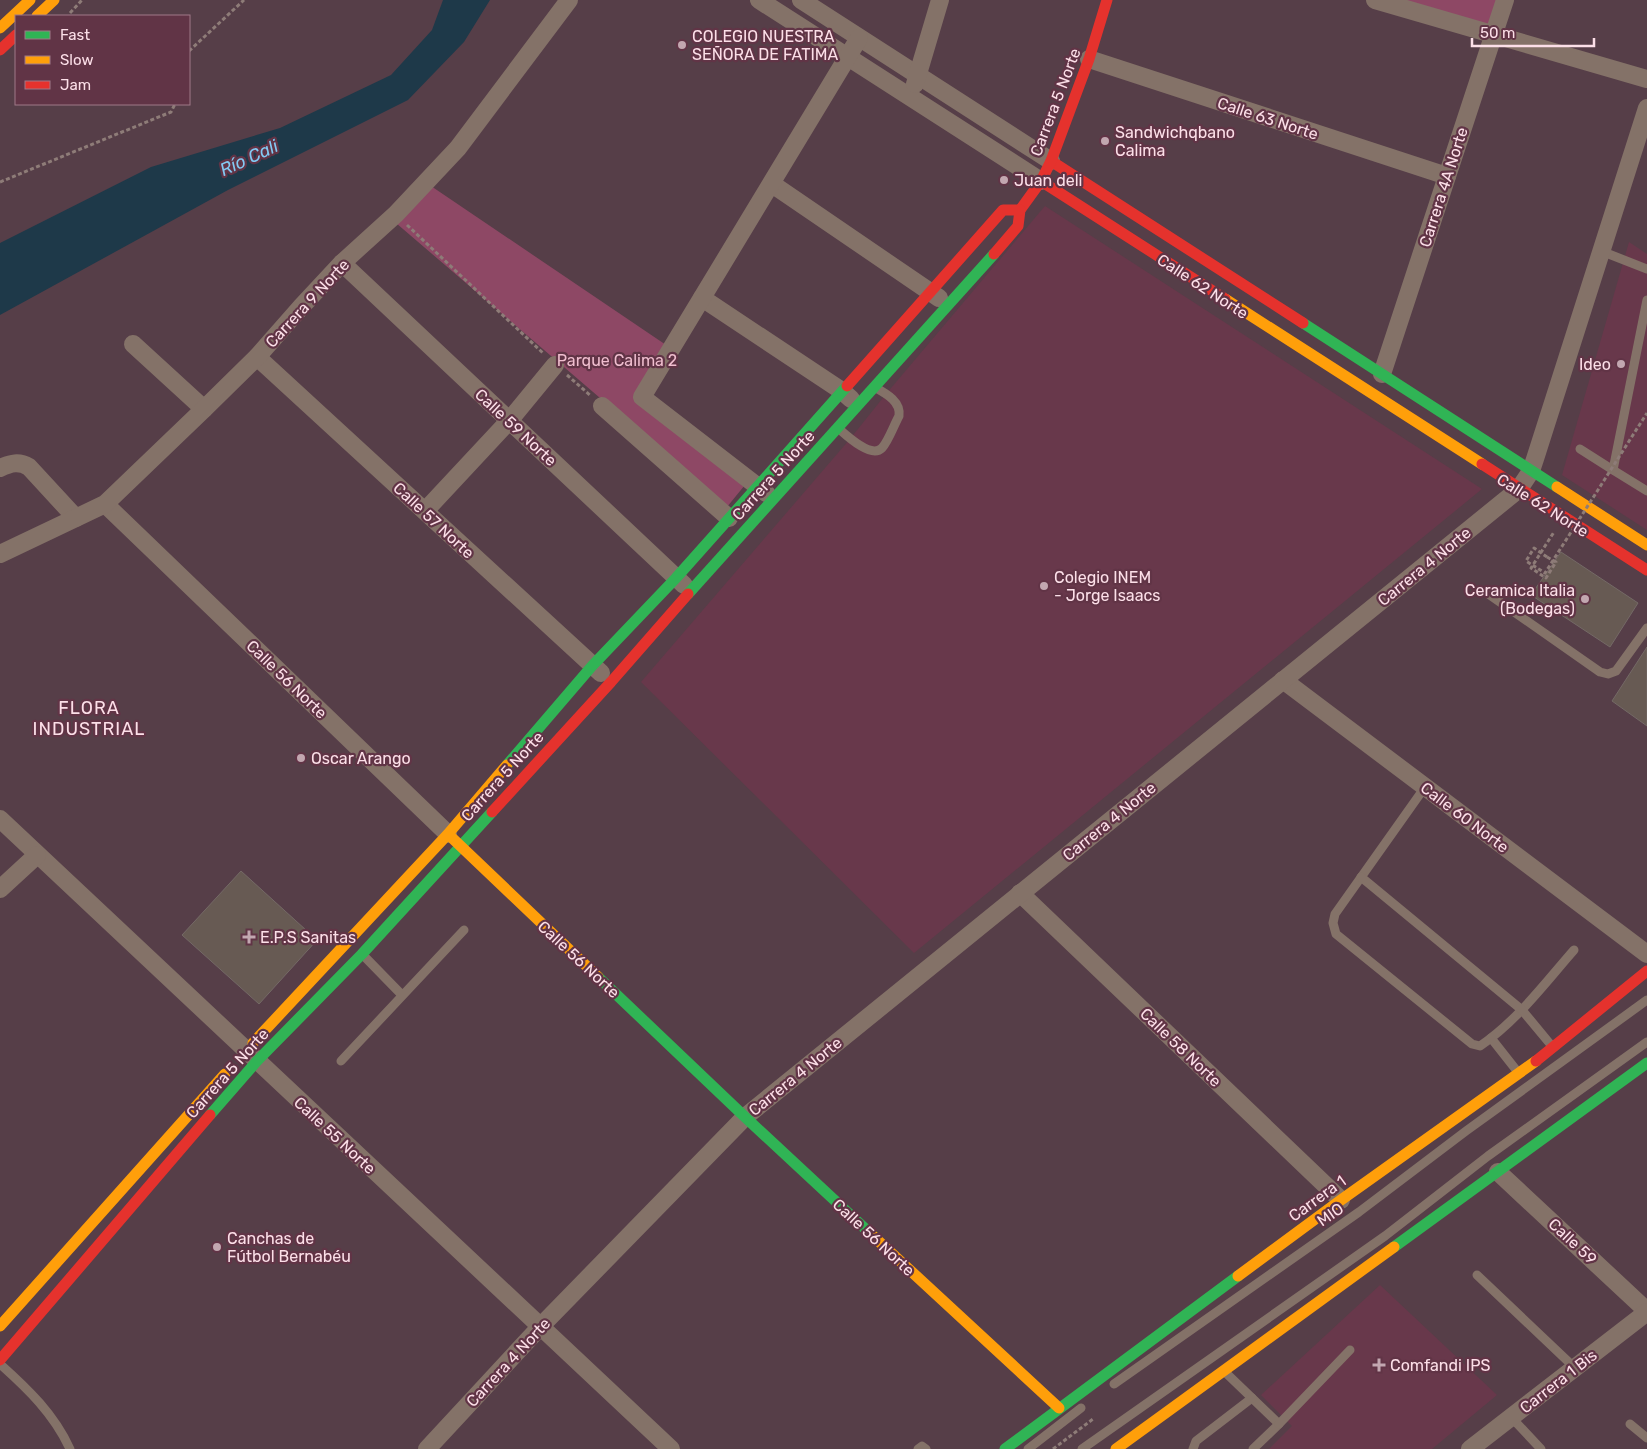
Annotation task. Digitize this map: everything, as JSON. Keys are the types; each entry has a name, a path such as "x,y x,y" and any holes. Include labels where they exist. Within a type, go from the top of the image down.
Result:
{"street":[{"path":"0,28 30,0"},
{"path":"38,15 54,0"},
{"name":"Carrera 9 Norte","path":"0,554 105,504 204,409 257,357 300,307 342,263 396,214 458,148 570,0"},
{"name":"Calle 62 Norte","path":"759,0 1518,489 1647,570"},
{"name":"Calle 62 Norte","path":"800,0 1647,545"},
{"path":"912,97 940,0"},
{"name":"Carrera 5 Norte","path":"0,1360 244,1059 362,954 611,682 691,590 1018,226 1020,210 1051,161 1089,59 1107,0"},
{"path":"1375,0 1647,79"},
{"name":"Carrera 4A Norte","path":"1382,374 1505,0"},
{"path":"0,50 15,36"},
{"path":"773,499 642,397 859,38"},
{"name":"Calle 63 Norte","path":"1089,59 1447,176"},
{"name":"Carrera 4 Norte","path":"427,1449 540,1327 745,1116 1518,489 1531,471 1647,108"},
{"path":"772,184 949,305"},
{"name":"Carrera 5 Norte","path":"0,1326 448,834 592,666 676,578 1004,210 1020,210"},
{"name":"Calle 59 Norte","path":"342,263 508,421 691,590"},
{"path":"702,298 842,391 858,405"},
{"path":"133,344 204,409"},
{"name":"Calle 57 Norte","path":"257,357 611,682"},
{"path":"425,511 508,421 556,365"},
{"path":"602,406 729,518"},
{"path":"0,468 15,463 22,463 29,467 76,518"},
{"name":"Calle 56 Norte","path":"105,504 460,847 745,1116 1059,1408"},
{"name":"Calle 60 Norte","path":"1283,680 1647,954"},
{"name":"Calle 55 Norte","path":"0,819 244,1059 540,1327 671,1449"},
{"path":"0,889 37,855"},
{"name":"Calle 58 Norte","path":"1020,893 1341,1200"},
{"name":"Carrera 1","path":"1004,1449 1341,1200 1519,1074 1647,971"},
{"path":"1121,1448 1647,1063"},
{"name":"Calle 59","path":"1498,1172 1647,1312"},
{"name":"Carrera 1 Bis","path":"1470,1449 1647,1312"}],"lane":[{"path":"1601,252 1647,269"},
{"path":"1613,470 1647,300"},
{"path":"838,428 850,439 870,451 874,452 881,449 899,416 900,410 899,406 874,387"},
{"path":"1580,449 1647,491"},
{"path":"1487,593 1600,672 1608,674 1616,671 1647,628"},
{"path":"1425,787 1335,914 1333,923 1336,934 1472,1044 1480,1046 1522,1010 1574,950"},
{"path":"1361,877 1522,1010 1552,1047"},
{"path":"341,1061 464,930"},
{"path":"362,954 402,996"},
{"name":"MIO","path":"1107,1389 1359,1212 1466,1131 1647,1000"},
{"path":"1491,1038 1519,1074"},
{"path":"1082,1449 1385,1236 1488,1156 1647,1042"},
{"path":"1476,1275 1575,1368"},
{"path":"1253,1449 1350,1350"},
{"path":"0,1364 41,1403 62,1433 70,1449"},
{"path":"1224,1371 1279,1424"},
{"path":"1193,1449 1196,1441 1252,1398"},
{"path":"1028,1449 1090,1401"},
{"path":"1511,1417 1541,1449"},
{"path":"1630,1424 1647,1438"},
{"path":"918,1449 922,1446 926,1449"}],"path":[{"path":"67,15 82,0"},
{"path":"190,50 244,0"},
{"path":"0,182 171,112 174,105"},
{"path":"396,214 602,406"},
{"path":"1556,529 1530,568 1546,578 1556,562 1547,557 1534,548 1526,560 1545,573 1647,414"},
{"path":"1053,1449 1093,1419"}],"shaded area":[{"name":"Colegio INEM - Jorge Isaacs","path":"1045,206 1482,489 914,953 641,682 850,439"},
{"name":"Ideo","path":"1629,242 1647,254 1647,530 1562,475"},
{"name":"Comfandi IPS","path":"1380,1285 1497,1395 1432,1449 1269,1449 1292,1426 1261,1395"}],"green space":[{"path":"1375,0 1505,0 1493,34"},
{"name":"Parque Calima 2","path":"428,184 672,349 642,397 749,480 727,507 396,223"}],"water":[{"name":"Río Cali","path":"443,0 490,0 464,42 408,100 228,190 0,315 0,243 151,167 280,128 391,75 432,30"}],"building":[{"name":"Ceramica Italia (Bodegas)","path":"1561,552 1638,603 1610,647 1531,595"},
{"path":"1647,647 1647,726 1612,701"},
{"name":"E.P.S Sanitas","path":"241,871 317,940 259,1004 182,935"}],"traffic: fast":[{"path":"688,594 994,254"},
{"path":"1303,323 1557,487"},
{"path":"507,765 592,666 676,578 847,386"},
{"path":"210,1115 257,1061 362,954 492,812"},
{"path":"598,977 873,1236"},
{"path":"1394,1247 1647,1063"},
{"path":"1005,1449 1238,1276"}],"traffic: slow":[{"path":"0,28 30,0"},
{"path":"38,15 54,0"},
{"path":"1225,299 1482,464"},
{"path":"1557,487 1647,545"},
{"path":"253,1043 448,834 507,765"},
{"path":"449,835 598,977"},
{"path":"1238,1276 1536,1061"},
{"path":"0,1326 225,1074"},
{"path":"873,1236 1059,1408"},
{"path":"1116,1449 1394,1247"}],"traffic: jam":[{"path":"994,254 1018,226 1020,210 1041,181 1051,161 1089,59 1107,0"},
{"path":"0,50 15,36"},
{"path":"1051,161 1303,323"},
{"path":"1041,181 1225,299"},
{"path":"847,386 1003,210 1020,210"},
{"path":"1482,464 1647,570"},
{"path":"492,812 611,682 688,594"},
{"path":"1536,1061 1647,971"},
{"path":"0,1360 210,1115"}],"place":[{"name":"COLEGIO NUESTRA SEÑORA DE FATIMA","path":"682,45"},
{"name":"Sandwichqbano Calima","path":"1105,141"},
{"name":"Juan deli","path":"1004,180"},
{"name":"Ideo","path":"1621,364"},
{"name":"Colegio INEM - Jorge Isaacs","path":"1044,586"},
{"name":"Ceramica Italia (Bodegas)","path":"1585,599"},
{"name":"Oscar Arango","path":"301,758"},
{"name":"E.P.S Sanitas","path":"249,937"},
{"name":"Canchas de Fútbol Bernabéu","path":"217,1247"},
{"name":"Comfandi IPS","path":"1379,1365"}],"district":[{"name":"FLORA INDUSTRIAL","path":"89,718"}]}
